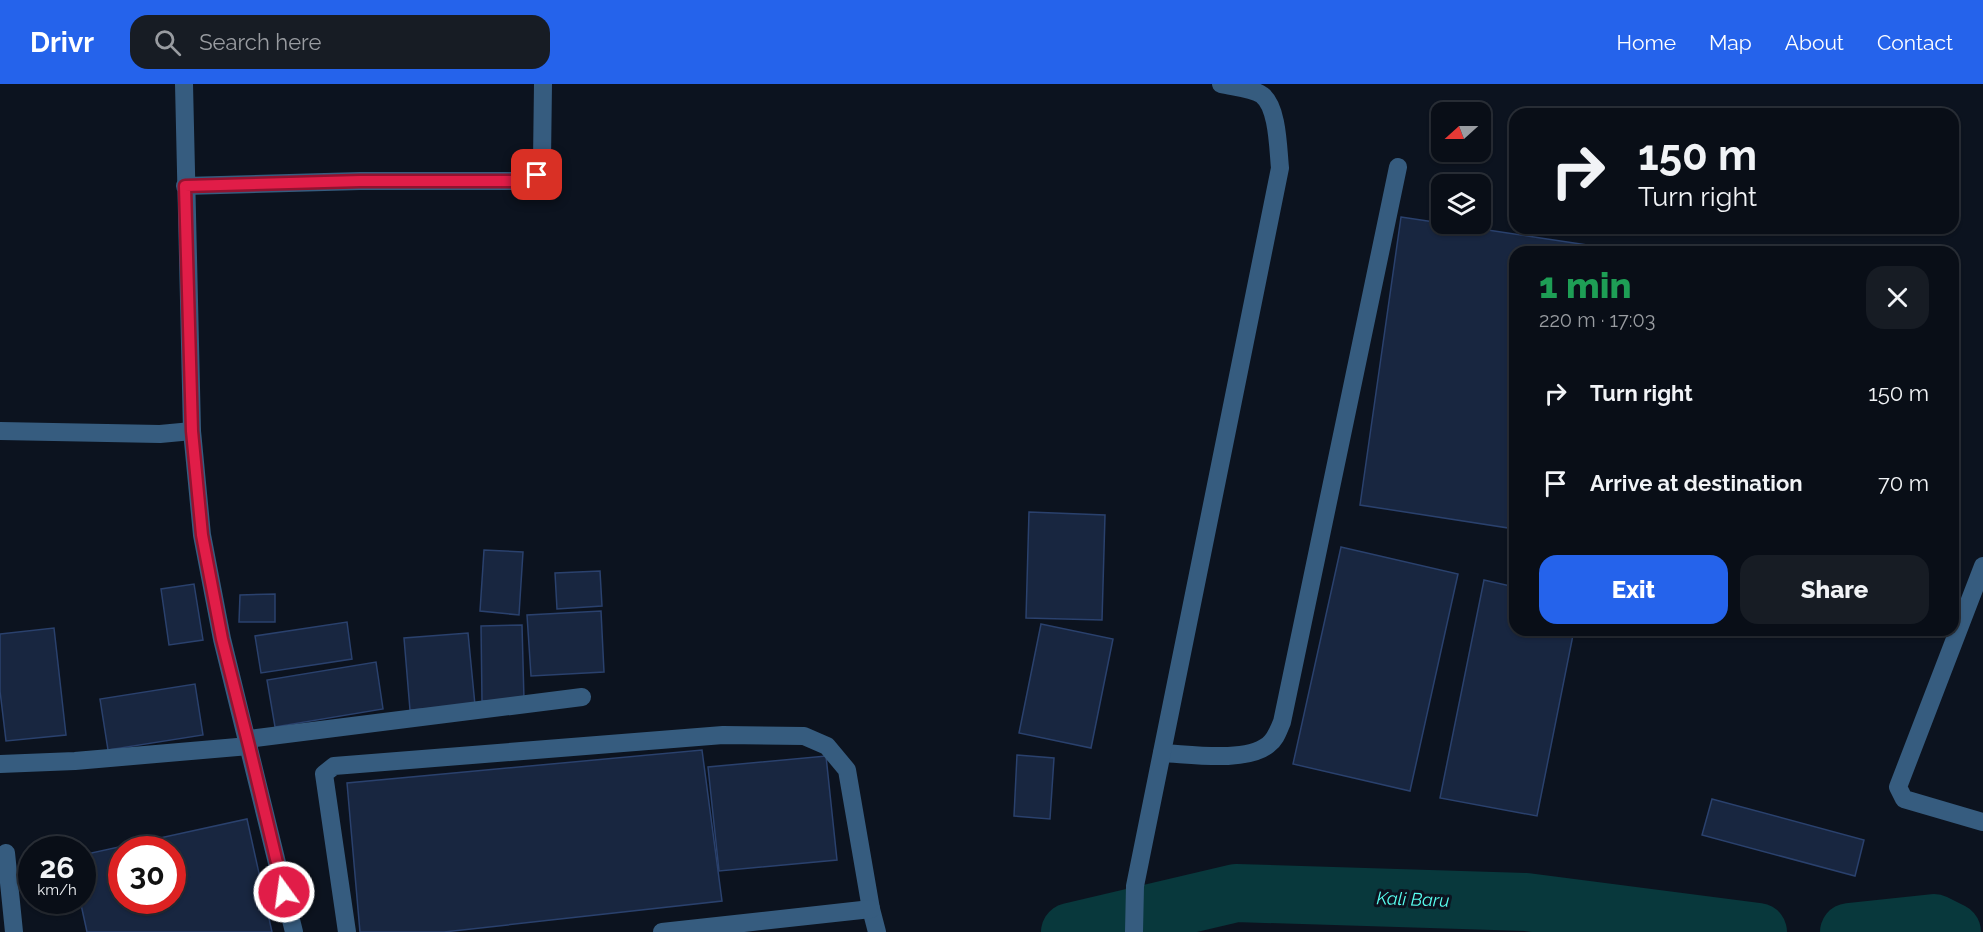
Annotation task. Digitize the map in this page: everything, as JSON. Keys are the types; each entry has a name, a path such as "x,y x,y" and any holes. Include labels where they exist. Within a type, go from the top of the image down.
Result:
{"street":[{"path":"184,84 192,431 202,535 222,639 294,932"},
{"path":"185,186 360,181 524,181 537,175 542,160 543,84"},
{"path":"1134,932 1135,886 1280,168 1274,115 1270,106 1262,95 1221,84"},
{"path":"1162,753 1214,755 1252,752 1266,747 1275,738 1282,722 1398,167"},
{"path":"0,431 160,434 192,431"},
{"path":"1959,628 1983,566"},
{"path":"1956,636 1898,787 1904,799 1983,822"},
{"path":"0,764 75,760 249,742 582,697"},
{"path":"347,932 324,774 334,766 723,735 804,736 827,746 847,770 877,932"},
{"path":"6,853 14,932"},
{"path":"662,932 871,909"}],"building":[{"path":"1401,217 1431,222 1431,234 1491,234 1491,231 1594,246 1509,246 1509,528 1360,505"},
{"path":"1029,512 1105,515 1102,620 1026,618"},
{"path":"1341,547 1458,574 1410,791 1293,764"},
{"path":"484,550 523,552 519,615 480,611"},
{"path":"600,571 602,606 557,609 555,573"},
{"path":"1484,580 1509,586 1509,636 1573,636 1537,816 1440,798"},
{"path":"194,584 203,640 169,645 161,589"},
{"path":"275,594 275,622 239,622 240,595"},
{"path":"601,611 604,672 531,676 527,615"},
{"path":"347,622 352,659 261,673 255,636"},
{"path":"1041,624 1113,639 1091,748 1019,733"},
{"path":"522,625 524,700 482,701 481,626"},
{"path":"54,628 66,735 6,741 0,691 0,634"},
{"path":"468,633 475,705 410,710 404,638"},
{"path":"376,662 383,709 275,727 267,680"},
{"path":"195,684 203,735 108,750 100,699"},
{"path":"702,750 722,901 444,932 360,932 347,783"},
{"path":"1017,755 1054,758 1050,819 1014,816"},
{"path":"826,756 837,860 719,871 708,767"},
{"path":"1712,799 1864,840 1855,876 1702,835"},
{"path":"247,819 272,932 87,932 83,914 96,914 96,852 108,849 108,914 186,914 186,836 169,836"}],"waterway":[{"name":"Kali Baru","path":"1070,932 1236,893 1526,902 1758,932"},
{"name":"Kali Baru","path":"1849,932 1934,923 1952,932"}],"route":[{"path":"284,892 222,639 202,535 192,431 185,186 360,181 524,181 537,175"}]}
